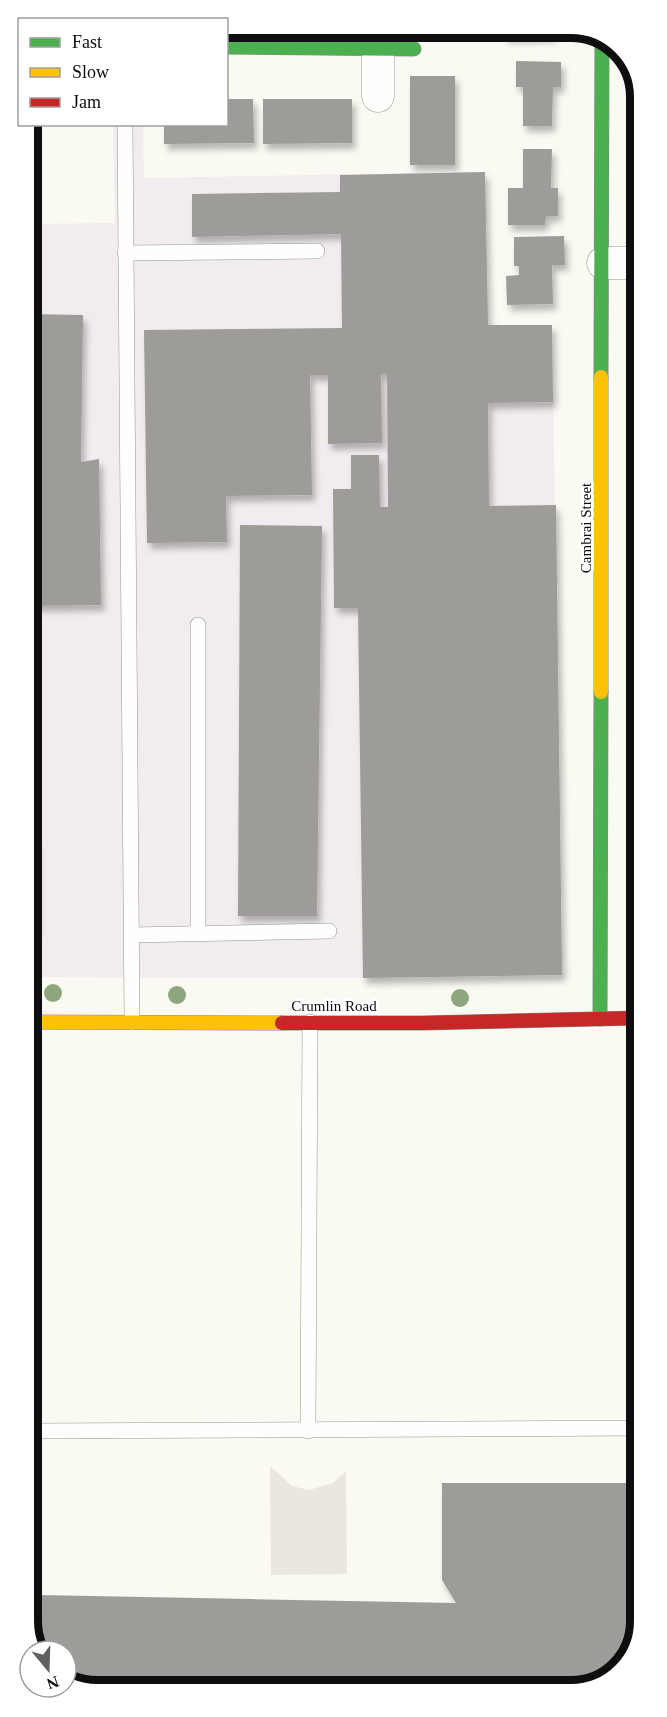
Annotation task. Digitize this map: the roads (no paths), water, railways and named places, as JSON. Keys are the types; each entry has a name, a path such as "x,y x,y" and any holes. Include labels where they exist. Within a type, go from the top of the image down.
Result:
{"street":[{"path":"228,47 272,38"},
{"path":"286,38 378,48 414,49"},
{"name":"Cambrai Street","path":"600,1019 602,47"},
{"path":"378,48 378,96"},
{"path":"603,263 630,263"},
{"name":"Crumlin Road","path":"38,1022 310,1023 630,1018"}],"lane":[{"path":"125,126 132,1022"},
{"path":"125,253 317,251"},
{"path":"198,625 198,934"},
{"path":"132,935 329,932"},
{"path":"308,1431 310,1023"},
{"path":"38,1431 630,1428"}]}
